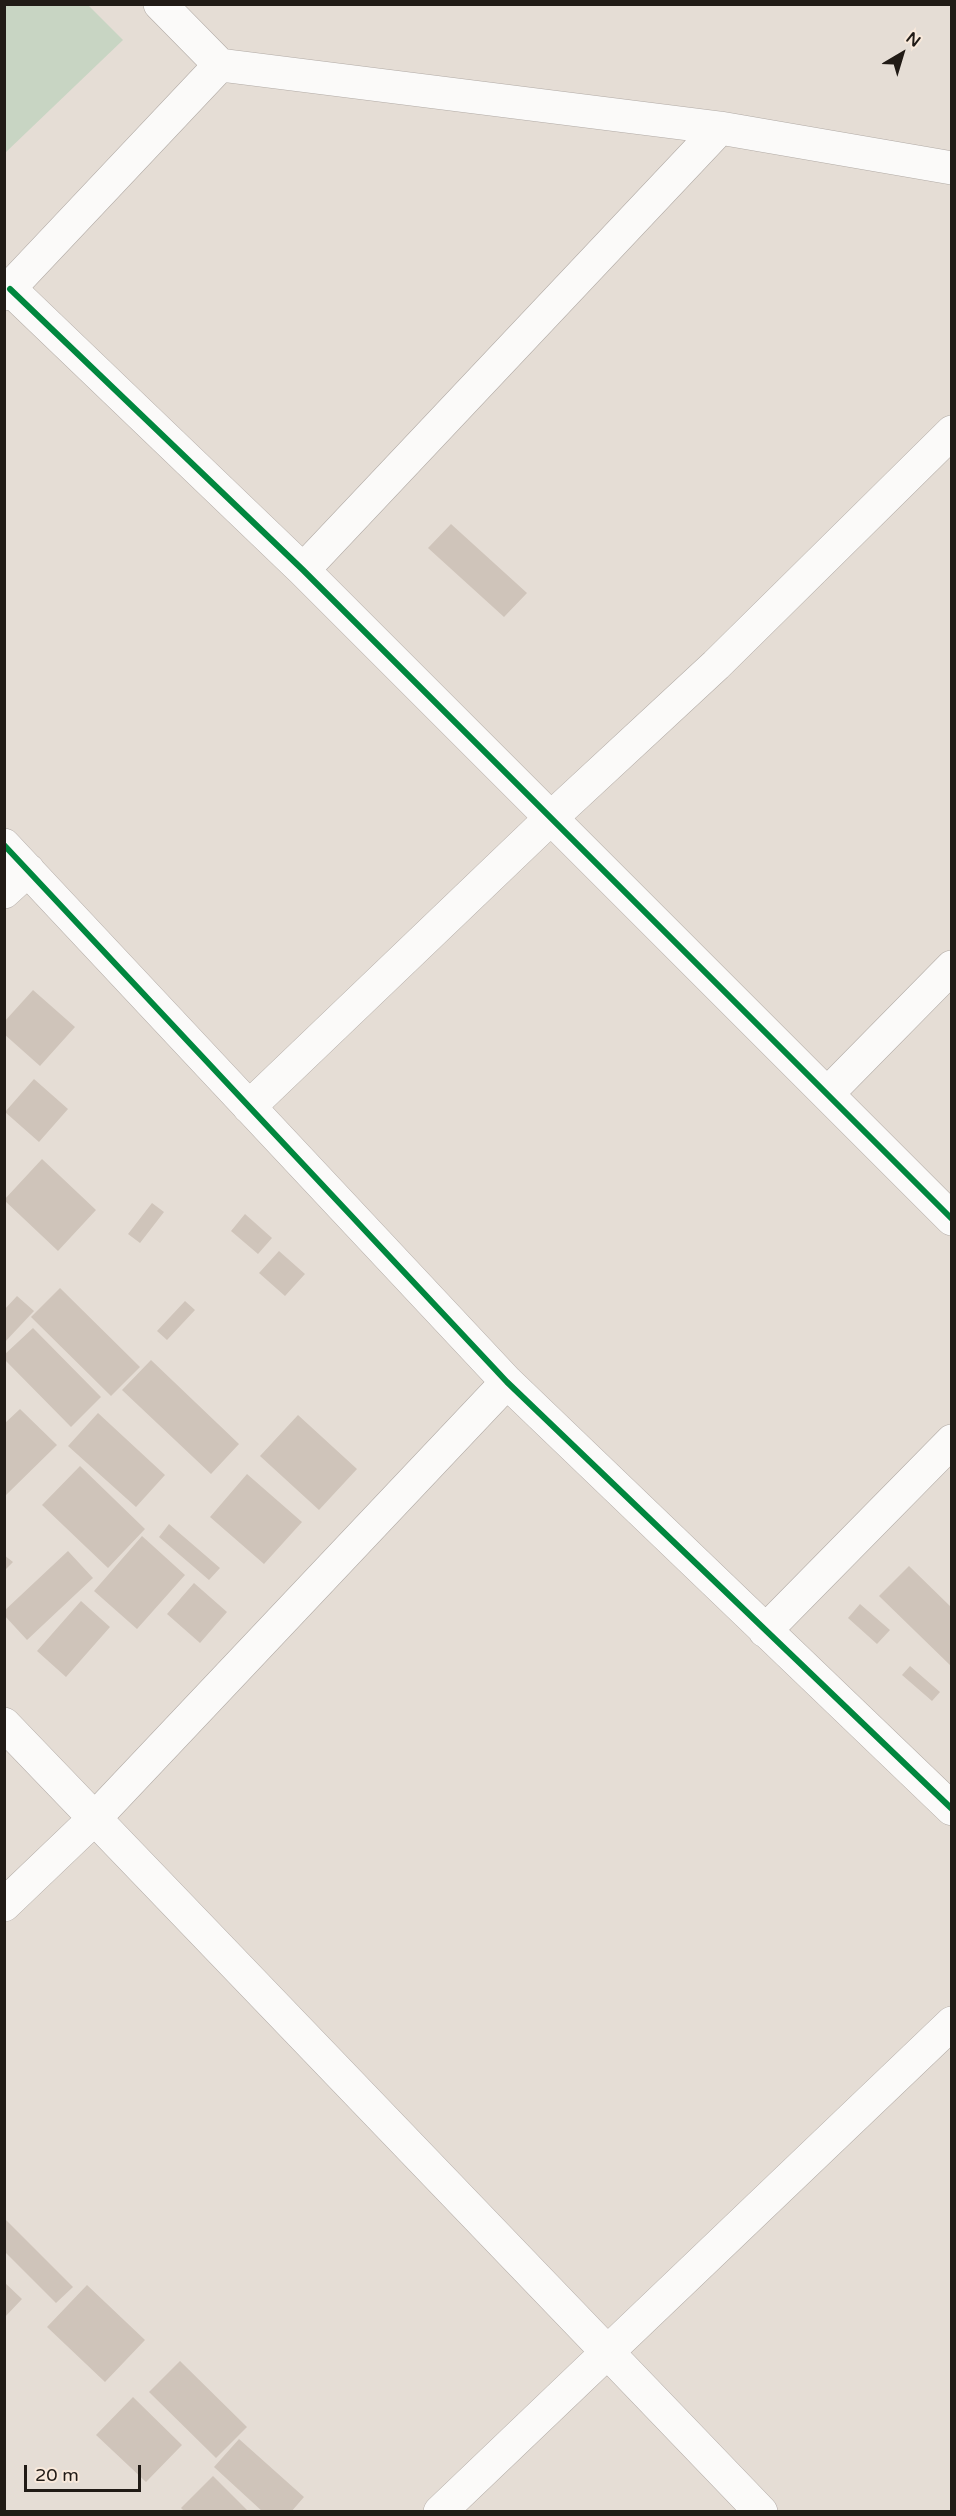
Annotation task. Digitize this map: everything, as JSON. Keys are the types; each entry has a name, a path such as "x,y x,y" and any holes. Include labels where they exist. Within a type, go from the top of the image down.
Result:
{"street":[{"path":"160,4 220,65 720,128 951,168"},
{"path":"220,65 7,291 303,570 828,1093 951,1219"},
{"path":"303,570 720,128"},
{"path":"249,1107 552,817 716,665 951,432"},
{"path":"4,845 507,1382 951,1809"},
{"path":"4,892 28,870"},
{"path":"828,1093 951,967"},
{"path":"4,1905 95,1818 507,1382"},
{"path":"765,1630 951,1441"},
{"path":"4,1724 761,2511"},
{"path":"440,2511 951,2023"}],"green space":[{"path":"5,4 88,5 123,40 5,153"}],"building":[{"path":"451,524 527,593 504,617 428,548"},
{"path":"33,990 75,1027 40,1066 4,1034 4,1022"},
{"path":"34,1079 68,1109 39,1142 5,1112"},
{"path":"42,1159 96,1210 58,1251 4,1200"},
{"path":"152,1203 164,1212 140,1243 128,1234"},
{"path":"245,1214 272,1238 258,1254 231,1231"},
{"path":"279,1251 305,1274 285,1296 259,1273"},
{"path":"60,1288 140,1367 111,1396 31,1317"},
{"path":"17,1296 34,1311 4,1343 4,1310"},
{"path":"185,1301 195,1310 167,1340 157,1331"},
{"path":"33,1328 101,1397 71,1427 4,1359 4,1355"},
{"path":"151,1360 239,1444 211,1474 122,1390"},
{"path":"20,1409 57,1445 4,1497 4,1424"},
{"path":"98,1413 165,1475 136,1507 68,1446"},
{"path":"298,1415 357,1469 319,1510 260,1456"},
{"path":"80,1466 145,1529 108,1568 42,1505"},
{"path":"247,1474 302,1522 264,1564 210,1517"},
{"path":"169,1524 220,1568 209,1580 159,1537"},
{"path":"142,1536 185,1575 137,1629 94,1591"},
{"path":"68,1551 93,1578 27,1640 4,1615 4,1611"},
{"path":"4,1555 13,1562 4,1571"},
{"path":"909,1566 952,1608 952,1667 879,1596"},
{"path":"194,1583 227,1612 200,1643 167,1614"},
{"path":"81,1601 110,1627 66,1677 37,1651"},
{"path":"860,1604 890,1630 877,1644 848,1618"},
{"path":"910,1666 940,1692 932,1701 902,1675"},
{"path":"4,2218 73,2287 56,2303 4,2251"},
{"path":"4,2282 22,2299 4,2318"},
{"path":"87,2285 145,2340 105,2382 47,2327"},
{"path":"180,2361 247,2427 216,2458 149,2392"},
{"path":"133,2397 182,2445 146,2482 96,2435"},
{"path":"239,2439 304,2497 291,2512 263,2512 214,2467"},
{"path":"213,2476 249,2512 185,2512 181,2508"}],"cycle path":[{"path":"10,289 303,570 952,1219"},
{"path":"4,845 507,1382 952,1809"}]}
